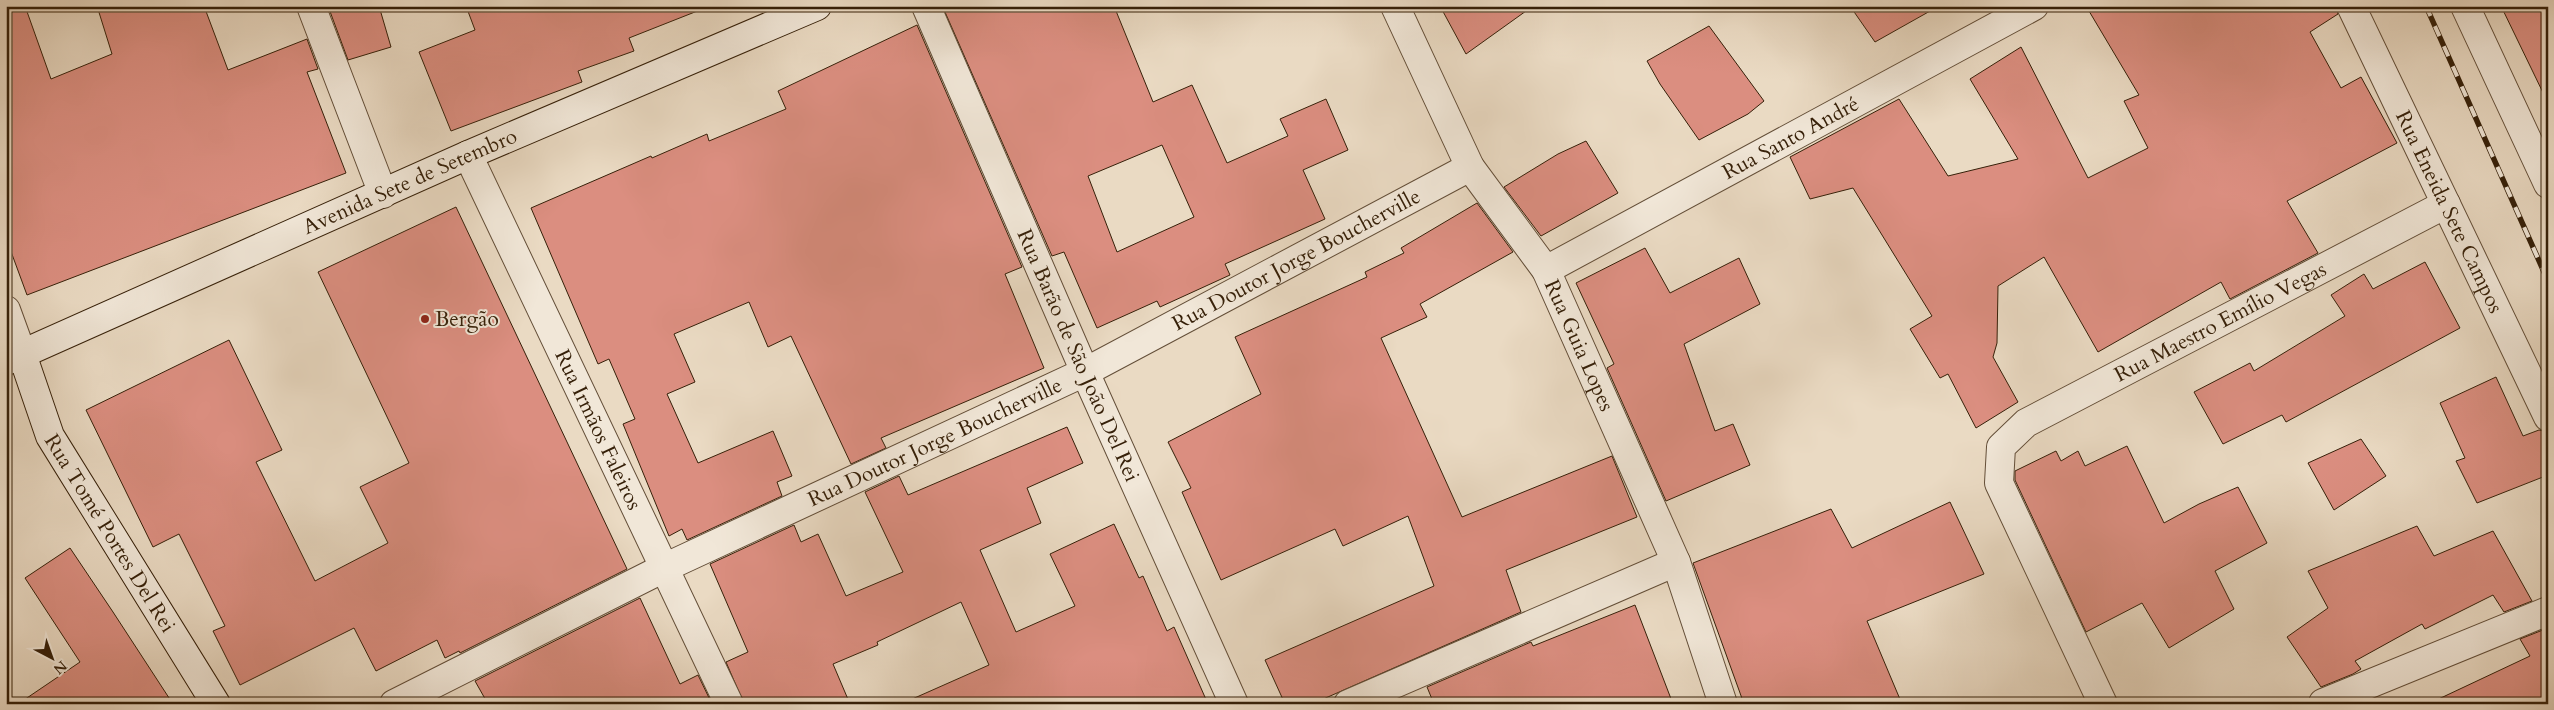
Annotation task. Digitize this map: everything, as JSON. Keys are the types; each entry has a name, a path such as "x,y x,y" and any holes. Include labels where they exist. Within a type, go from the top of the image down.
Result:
{"street":[{"path":"311,6 383,194"},
{"name":"Avenida Sete de Setembro","path":"14,357 468,155 817,6"},
{"name":"Rua Barão de São João Del Rei","path":"926,6 1085,372 1234,704"},
{"name":"Rua Guia Lopes","path":"1396,6 1470,166 1546,270 1676,562 1723,704"},
{"name":"Rua Santo André","path":"1546,270 2034,6"},
{"name":"Rua Eneida Sete Campos","path":"2351,6 2548,417"},
{"path":"2465,6 2548,184"},
{"name":"Rua Irmãos Faleiros","path":"468,155 730,704"},
{"name":"Rua Doutor Jorge Boucherville","path":"394,704 664,568 1085,372 1470,166"},
{"name":"Rua Maestro Emílio Vegas","path":"2103,704 1999,483 2001,447 2026,423 2446,204"},
{"name":"Rua Tomé Portes Del Rei","path":"6,310 14,357 50,436 216,704"},
{"path":"1348,704 1676,562"},
{"path":"2323,703 2548,611"}],"building":[{"path":"6,6 25,6 51,79 112,54 97,6 204,6 228,70 307,39 318,69 307,72 346,173 27,295 6,238"},
{"path":"328,6 379,6 391,47 348,60"},
{"path":"466,6 705,6 705,8 629,38 634,51 578,71 582,82 451,131 419,52 475,30"},
{"path":"957,6 1114,6 1153,102 1192,85 1227,163 1288,136 1280,119 1326,99 1348,150 1303,170 1325,219 1225,264 1230,275 1160,307 1157,301 1097,328 1064,252 1052,256 945,12","holes":["1162,145 1194,217 1117,252 1088,176"]},
{"path":"1440,6 1533,6 1466,54"},
{"path":"1850,6 1939,6 1875,42"},
{"path":"2086,6 2336,6 2338,14 2310,32 2341,88 2361,77 2397,143 2287,201 2318,253 2230,299 2221,282 2098,352 2044,257 1998,286 1997,343 1993,357 2018,402 1976,428 1948,374 1940,378 1910,329 1932,316 1853,188 1810,199 1790,157 1899,99 1948,176 2018,159 1970,79 2021,47 2088,178 2148,148 2124,101 2139,95"},
{"path":"2501,6 2548,6 2548,103"},
{"path":"917,25 1022,267 1005,274 1044,368 881,438 886,448 851,464 791,336 768,347 749,302 674,334 695,382 667,394 698,463 773,431 792,476 777,482 782,496 687,540 682,529 669,536 623,424 635,419 609,359 598,364 531,208 707,134 709,141 786,109 778,91"},
{"path":"1709,26 1764,101 1748,114 1699,140 1660,84 1647,61"},
{"path":"1586,141 1618,193 1541,236 1504,187 1558,154"},
{"path":"1477,203 1513,252 1420,304 1427,317 1381,338 1462,517 1612,456 1637,517 1506,570 1521,612 1312,704 1285,704 1265,660 1434,586 1408,516 1343,546 1335,529 1221,580 1182,492 1191,488 1168,442 1261,394 1235,337 1367,277 1365,272 1404,253 1401,248"},
{"path":"456,207 627,569 460,653 459,651 445,658 437,640 376,671 354,628 240,685 213,631 225,626 179,534 153,547 86,410 229,340 282,450 256,462 315,581 388,543 360,487 409,463 318,272"},
{"path":"1645,248 1670,293 1739,258 1760,304 1684,344 1715,431 1733,424 1750,465 1666,501 1607,368 1614,364 1576,283"},
{"path":"2425,262 2460,328 2286,422 2282,415 2223,444 2194,392 2250,363 2254,371 2345,316 2331,295 2364,274 2373,289"},
{"path":"2496,377 2523,436 2539,430 2548,432 2548,475 2477,503 2456,461 2465,458 2440,403"},
{"path":"1067,427 1083,463 1027,488 1041,523 980,550 1016,632 1075,606 1050,554 1114,524 1139,578 1143,576 1167,631 1174,627 1208,704 901,704 989,665 961,602 877,642 878,645 833,664 850,704 744,704 726,662 748,652 710,564 794,525 801,542 818,534 846,596 903,572 865,492 899,476 908,495"},
{"path":"2361,439 2386,476 2334,510 2308,463"},
{"path":"2127,446 2164,523 2199,504 2238,487 2267,543 2215,571 2234,609 2169,648 2142,603 2086,632 2015,480 2015,471 2056,451 2061,461 2078,451 2085,466"},
{"path":"1950,502 1984,574 1867,621 1902,704 1744,704 1693,563 1831,509 1852,548"},
{"path":"2417,526 2434,556 2493,531 2532,601 2504,612 2493,595 2425,629 2422,624 2355,661 2361,669 2353,674 2321,687 2287,637 2328,608 2308,571"},
{"path":"70,548 173,704 18,704 80,662 25,578"},
{"path":"640,598 680,684 698,675 712,704 488,704 475,681"},
{"path":"1635,605 1673,704 1434,704 1427,687 1531,642 1533,646"},
{"path":"2548,628 2548,704 2428,704 2530,656 2520,639"}],"railway":[{"path":"2426,6 2548,281"}],"place":[{"name":"Bergão","path":"425,319"}]}
